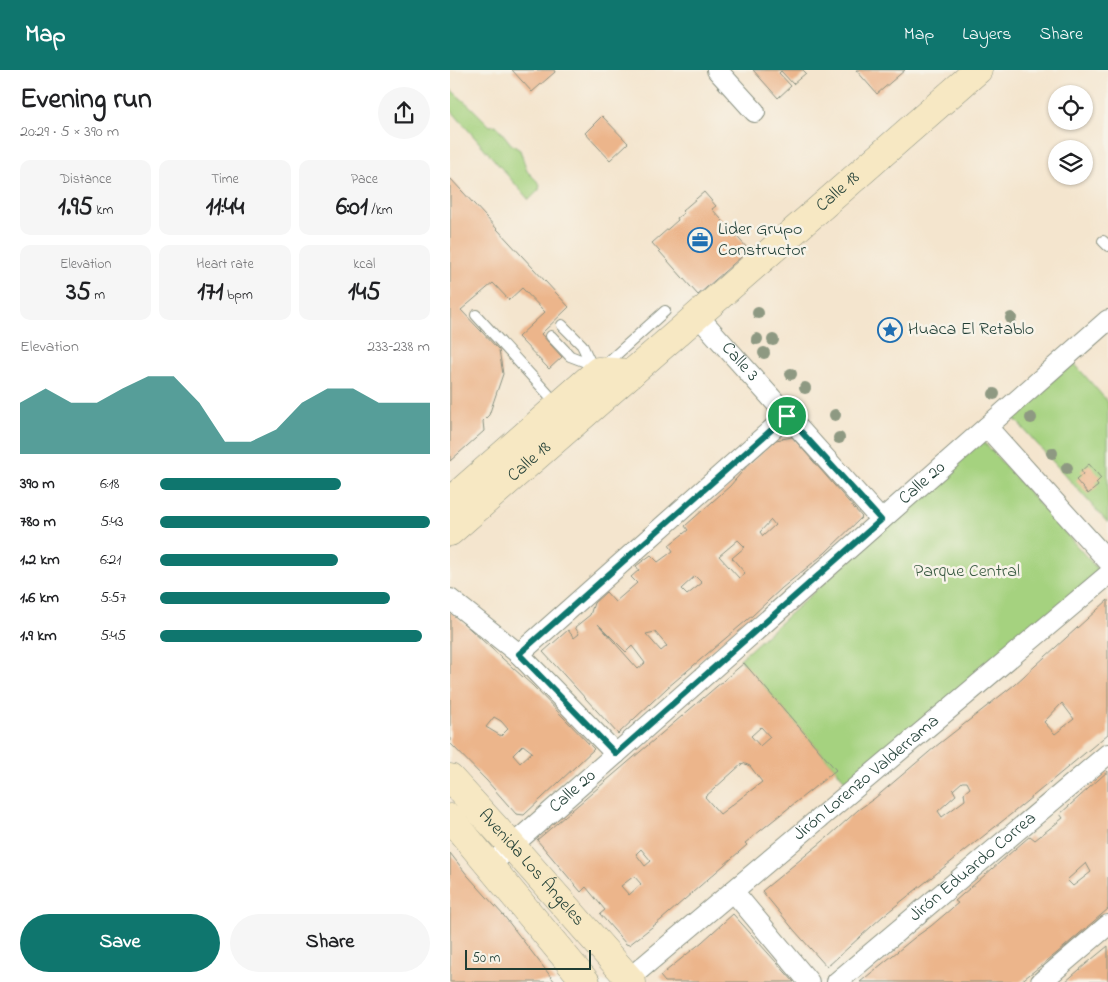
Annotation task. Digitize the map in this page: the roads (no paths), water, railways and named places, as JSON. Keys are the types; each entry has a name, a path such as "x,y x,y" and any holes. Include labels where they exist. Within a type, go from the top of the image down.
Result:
{"street":[{"path":"717,70 755,112"},
{"name":"Calle 18","path":"450,501 567,415 632,374 978,70"},
{"name":"Calle 3","path":"698,316 881,520"},
{"name":"Calle 20","path":"489,866 1108,320"},
{"path":"594,368 632,374"},
{"name":"Calle 18","path":"450,532 567,415 594,368"},
{"path":"519,654 787,416"},
{"path":"987,426 1108,561"},
{"name":"Jirón Lorenzo Valderrama","path":"629,981 1108,575"},
{"path":"450,599 519,654 616,754"},
{"name":"Jirón Eduardo Correa","path":"837,982 1108,754"},
{"name":"Avenida Los Ángeles","path":"450,778 512,846 629,981"},
{"name":"Avenida Los Ángeles","path":"450,818 586,982"},
{"path":"733,891 809,982"},
{"path":"1041,982 1108,924"}],"lane":[{"path":"594,368 666,311"},
{"path":"476,315 567,415"},
{"path":"562,325 582,345 594,368"},
{"path":"551,336 570,356 594,368"}],"place":[{"name":"Lider Grupo Constructor","path":"700,240"},
{"name":"Huaca El Retablo","path":"890,330"}],"park label":[{"name":"Parque Central","path":"967,572"}]}
